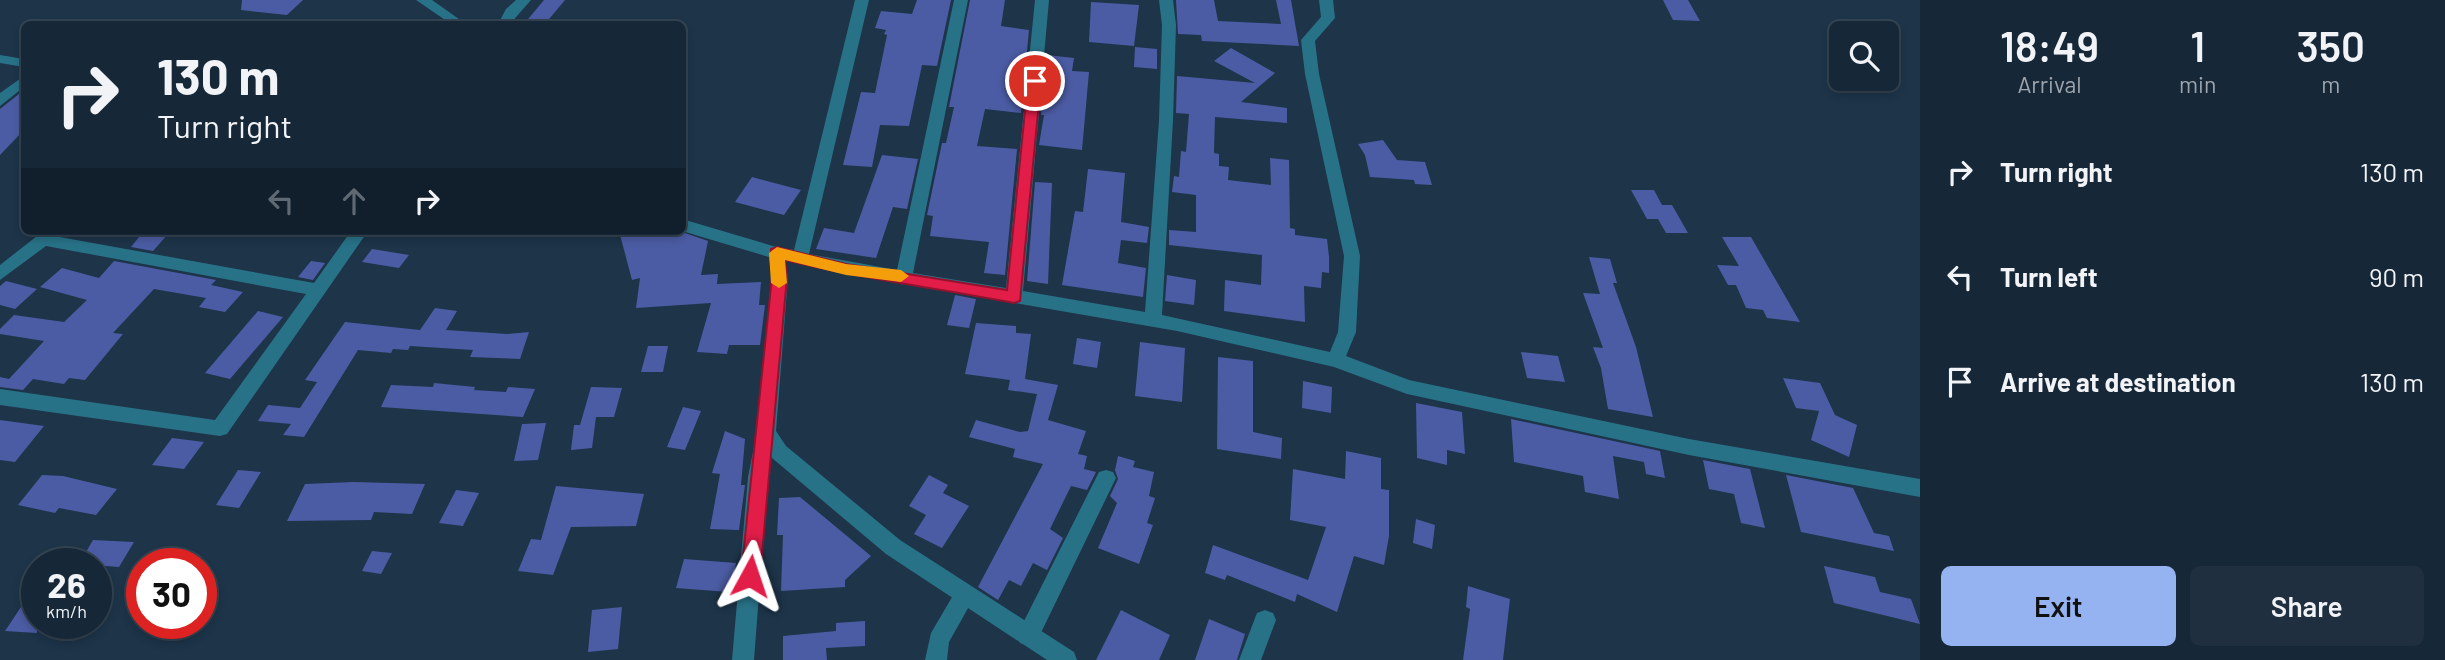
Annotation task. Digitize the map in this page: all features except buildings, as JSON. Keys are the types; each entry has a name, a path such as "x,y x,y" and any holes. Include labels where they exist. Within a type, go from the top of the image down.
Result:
{"street":[{"path":"506,21 524,0"},
{"path":"800,258 863,0"},
{"path":"904,276 961,0"},
{"path":"1014,297 1042,0"},
{"path":"1153,320 1166,120 1169,25 1166,0"},
{"path":"1326,0 1328,18 1308,40 1312,74 1352,256 1347,332 1336,360"},
{"path":"432,2 455,21"},
{"path":"0,59 21,62"},
{"path":"0,101 21,83"},
{"path":"686,226 846,270 904,276 1153,320 1336,360 1407,387 1689,447 1920,488"},
{"path":"0,397 220,428 357,235"},
{"path":"0,274 43,240 316,290"},
{"path":"743,660 758,477 766,432 780,277 777,253"},
{"path":"766,432 779,452 882,539 1066,660"},
{"path":"1028,636 1106,478"},
{"path":"936,660 939,640 965,594"},
{"path":"1250,660 1265,620"}],"slow traffic":[{"path":"779,283 777,253 846,270 901,276"}],"route":[{"path":"750,576 780,277 777,253 846,270 904,276 1014,297 1035,81"}]}
